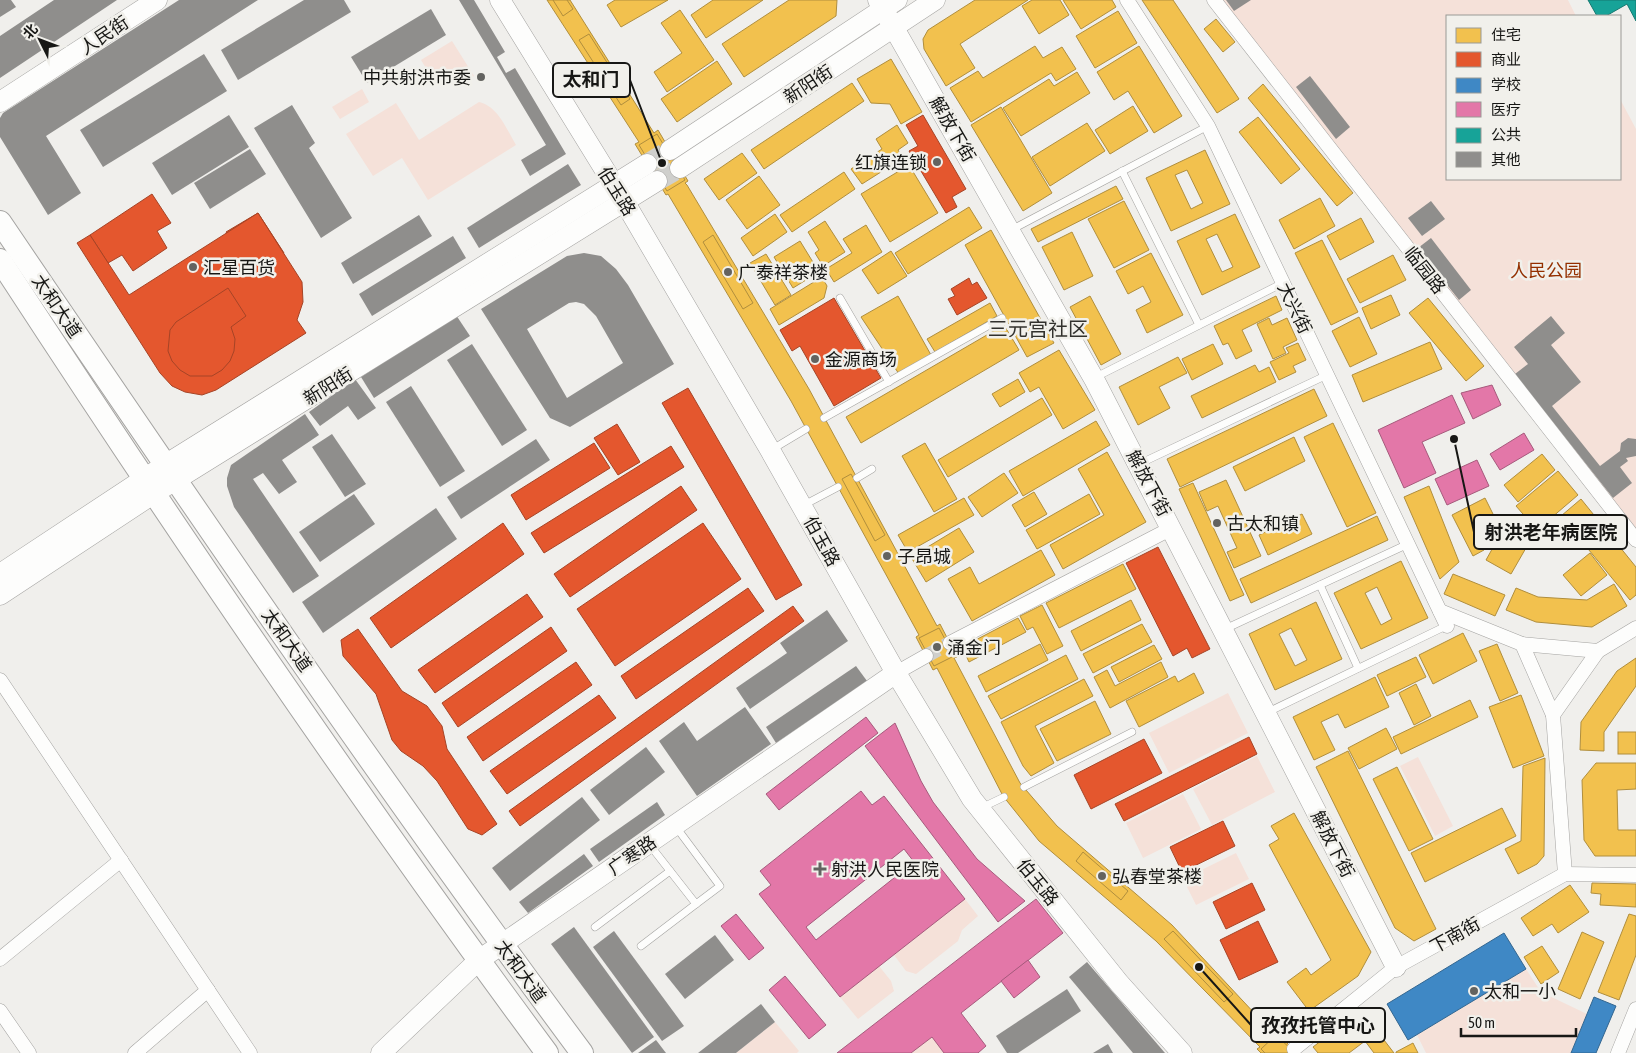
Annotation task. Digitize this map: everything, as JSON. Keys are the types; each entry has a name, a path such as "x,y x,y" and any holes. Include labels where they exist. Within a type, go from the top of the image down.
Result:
{"main road":[{"name":"人民街","path":"0,102 157,0"},
{"name":"伯玉路","path":"500,0 624,201 770,450 896,673 979,810 1120,983 1182,1053"},
{"name":"新阳街","path":"680,168 935,0"},
{"name":"新阳街","path":"670,150 886,3"},
{"name":"解放下街","path":"886,3 894,27 1011,230 1043,295 1094,379 1139,464 1396,968"},
{"name":"新阳街","path":"0,574 148,487 613,184 647,164"},
{"name":"新阳街","path":"170,473 657,182"},
{"name":"太和大道","path":"0,222 170,473 502,945 582,1053"},
{"name":"太和大道","path":"0,260 148,487 479,960 547,1053"},
{"name":"新阳街","path":"0,595 148,487"},
{"name":"广寒路","path":"381,1053 479,960 896,673"}],"street":[{"name":"大兴街","path":"1127,0 1208,126 1447,626"},
{"name":"临园路","path":"1214,0 1636,540"},
{"path":"950,643 1172,528"},
{"path":"1440,611 1522,644 1598,651"},
{"path":"1554,715 1598,651 1636,628"},
{"path":"1522,644 1554,715 1565,874"},
{"path":"896,673 926,656"},
{"path":"0,680 250,1053"},
{"path":"0,959 121,860"},
{"name":"下南街","path":"1294,1049 1396,968 1565,874 1636,875"},
{"path":"135,1053 208,990"},
{"path":"1618,1053 1636,1010"},
{"path":"0,1012 29,1053"}],"lane":[{"path":"1011,230 1208,126"},
{"path":"1122,171 1199,325"},
{"path":"1094,379 1283,283"},
{"path":"840,298 889,382"},
{"path":"824,418 1002,318"},
{"path":"1139,464 1327,374"},
{"path":"770,450 806,429"},
{"path":"857,478 872,469"},
{"path":"802,506 838,487"},
{"path":"1223,630 1408,544"},
{"path":"1320,585 1358,668"},
{"path":"1266,713 1460,619"},
{"path":"1024,788 1132,732"},
{"path":"979,810 1004,797"},
{"path":"641,946 720,886 675,826"},
{"path":"649,843 696,904"},
{"path":"595,927 670,871"}],"green space":[{"name":"人民公园","path":"1222,0 1568,0 1576,15 1446,15 1446,180 1621,180 1621,101 1636,129 1636,532"},
{"path":"452,41 474,76 457,86 429,73 421,60"},
{"path":"362,89 369,102 340,119 332,107"},
{"path":"479,102 486,104 497,113 516,145 428,200 402,158 373,176 346,134 396,103 419,140"},
{"path":"1228,693 1248,733 1169,773 1149,733"},
{"path":"1257,756 1275,792 1212,825 1193,789"},
{"path":"1418,757 1453,826 1435,836 1400,766"},
{"path":"1183,794 1201,829 1143,858 1126,823"},
{"path":"1236,853 1249,879 1196,905 1183,879"},
{"path":"965,899 978,916 962,930 958,941 916,974 906,971 894,955"},
{"path":"879,966 891,981 894,991 858,1019 840,997"},
{"path":"1526,969 1541,992 1587,1014 1571,1053 1426,1053 1417,1035"},
{"path":"775,1022 799,1051 797,1053 736,1053"},
{"path":"932,1037 944,1053 911,1053"}],"building: 住宅":[{"name":"子昂城","path":"547,0 570,0 654,133 658,130 688,181 685,183 809,389 937,626 940,624 957,657 954,658 1020,783 1057,826 1172,925 1257,1016 1298,1053 1261,1053 1257,1049 1260,1047 1156,941 1039,841 1003,796 937,668 933,670 916,637 919,635 791,401 668,194 666,195 635,144 639,142"},
{"path":"553,0 567,0 573,9 563,16"},
{"path":"615,0 668,0 621,27 607,5"},
{"path":"713,0 763,0 706,38 691,15"},
{"path":"789,0 837,0 836,16 744,77 722,44"},
{"path":"975,0 1028,0 960,44 975,68 946,86 924,49 923,39 928,30"},
{"path":"1032,0 1060,0 1069,15 1039,34 1022,6"},
{"path":"1063,0 1112,0 1116,7 1081,29"},
{"path":"1142,0 1173,0 1239,99 1217,113"},
{"path":"680,10 714,60 667,92 654,72 682,53 661,23"},
{"path":"1118,11 1137,43 1095,68 1076,36"},
{"path":"1216,19 1235,42 1223,52 1204,29"},
{"path":"589,34 630,99 621,105 579,40"},
{"path":"1035,46 1043,58 1062,47 1076,69 1056,81 1051,73 971,122 950,88 978,71 983,78"},
{"path":"1139,46 1182,116 1154,133 1128,91 1114,100 1097,72"},
{"path":"891,59 922,112 901,124 890,104 871,103 857,79"},
{"path":"717,61 732,84 677,122 661,99"},
{"path":"1077,72 1090,93 1021,136 1003,108 1049,79 1054,86"},
{"path":"852,83 864,101 764,169 751,150"},
{"path":"1263,84 1353,193 1337,206 1248,98"},
{"path":"1133,106 1148,131 1110,154 1095,130"},
{"path":"1001,107 1052,193 1023,211 971,125"},
{"path":"1258,117 1300,169 1281,184 1239,132"},
{"path":"1087,123 1105,151 1050,186 1032,157"},
{"path":"897,125 908,143 898,150 903,158 862,184 851,169 882,149 876,139"},
{"path":"657,134 685,180 667,191 639,145"},
{"path":"1205,150 1230,204 1171,231 1146,178","holes":["1187,170 1203,203 1191,209 1175,175"]},
{"path":"742,153 757,173 719,200 704,179"},
{"path":"909,165 938,213 890,242 861,194"},
{"path":"844,172 855,189 792,232 780,215"},
{"path":"759,176 780,205 747,229 726,200"},
{"path":"1116,186 1123,199 1038,242 1031,229"},
{"path":"1320,198 1335,226 1294,249 1279,220"},
{"path":"1124,201 1149,250 1114,268 1088,219"},
{"path":"969,207 982,228 908,274 895,253"},
{"path":"775,214 787,232 753,256 741,238"},
{"path":"1235,214 1260,267 1202,295 1177,241","holes":["1217,234 1233,267 1222,272 1206,239"]},
{"path":"1361,218 1374,242 1340,260 1327,236"},
{"path":"825,221 845,252 823,266 815,253 819,250 808,232"},
{"path":"866,225 882,252 834,282 826,269 852,253 843,239"},
{"path":"991,230 1054,343 1027,357 965,245"},
{"path":"1072,232 1093,276 1064,290 1042,247"},
{"name":"广泰祥茶楼","path":"713,235 753,303 743,309 703,242"},
{"path":"1322,240 1358,312 1331,325 1295,253"},
{"path":"800,241 819,272 793,288 774,257"},
{"path":"891,251 907,276 878,294 862,270"},
{"path":"1151,253 1183,315 1147,333 1136,310 1151,302 1143,286 1128,294 1116,271"},
{"path":"766,254 791,295 775,305 750,263"},
{"path":"1393,255 1406,280 1360,303 1347,279"},
{"path":"822,277 827,286 824,298 779,325 770,309"},
{"path":"1391,295 1400,315 1371,329 1362,308"},
{"path":"898,296 931,355 899,374 861,317"},
{"path":"1090,296 1121,354 1101,365 1070,307"},
{"path":"1276,296 1282,310 1242,330 1252,351 1236,359 1228,343 1223,345 1214,326"},
{"path":"1428,298 1484,366 1466,381 1409,313"},
{"path":"990,303 997,316 935,352 927,339"},
{"path":"1359,317 1377,354 1350,367 1332,331"},
{"path":"1269,318 1272,325 1287,318 1297,340 1283,347 1286,353 1273,359 1257,324"},
{"path":"1004,325 1019,350 861,443 846,417"},
{"path":"1430,342 1442,369 1363,402 1352,375"},
{"path":"1298,343 1306,360 1293,366 1296,372 1279,380 1270,362 1289,353 1286,348"},
{"path":"1213,344 1223,364 1192,380 1182,359"},
{"path":"1059,350 1095,410 1063,429 1039,387 1030,392 1019,373"},
{"path":"1178,357 1187,373 1159,387 1170,408 1138,425 1119,387"},
{"path":"1255,365 1259,372 1269,367 1276,382 1202,418 1191,396"},
{"path":"1018,379 1025,392 1000,407 992,394"},
{"path":"1314,389 1327,416 1180,487 1167,459"},
{"path":"1042,398 1052,415 948,477 938,460"},
{"path":"1096,421 1110,445 1023,496 1009,471"},
{"path":"1333,423 1376,513 1347,527 1304,437"},
{"path":"1294,437 1305,461 1245,491 1233,467"},
{"path":"925,443 957,499 934,512 902,456"},
{"path":"1107,452 1146,522 1063,569 1050,545 1104,515 1078,469"},
{"path":"1542,454 1555,470 1518,502 1504,485"},
{"path":"1558,471 1578,495 1537,530 1516,506"},
{"path":"1004,473 1018,493 982,517 968,497"},
{"path":"851,474 885,535 875,541 842,479"},
{"path":"1226,480 1261,556 1234,568 1227,552 1237,548 1218,506 1207,511 1199,492"},
{"path":"1193,483 1244,595 1230,601 1179,489"},
{"path":"1429,486 1459,562 1440,579 1404,497"},
{"path":"1034,492 1047,514 1025,527 1012,505"},
{"path":"1089,494 1100,514 1037,549 1026,530"},
{"path":"964,498 974,515 908,552 898,535"},
{"path":"1485,498 1494,516 1479,524 1485,535 1478,538 1484,550 1473,556 1452,515"},
{"path":"1581,499 1636,567 1636,595 1630,600 1561,516"},
{"path":"1302,514 1312,534 1268,555 1259,535"},
{"path":"1377,516 1388,540 1251,603 1240,579"},
{"path":"1509,519 1534,534 1511,574 1486,560"},
{"path":"959,528 974,552 926,582 911,557"},
{"path":"1041,550 1055,575 972,621 948,579 970,567 979,584"},
{"path":"1590,553 1607,575 1581,596 1563,575"},
{"path":"1401,561 1428,618 1361,649 1334,593","holes":["1377,587 1392,619 1381,625 1365,593"]},
{"path":"1123,564 1136,589 1059,628 1046,603"},
{"path":"1453,574 1505,595 1495,616 1444,594"},
{"path":"1614,584 1627,606 1592,627 1536,622 1506,610 1516,588 1538,597 1587,600"},
{"path":"1131,600 1141,620 1081,651 1071,631"},
{"path":"1316,602 1342,659 1275,690 1249,634","holes":["1291,628 1307,660 1295,666 1279,634"]},
{"path":"1042,605 1063,646 1047,654 1033,627 1027,630 1020,616"},
{"path":"1018,618 1026,632 969,662 962,647"},
{"path":"1142,624 1152,642 1093,673 1083,654"},
{"name":"涌金门","path":"939,628 954,656 934,666 919,638"},
{"path":"1463,633 1477,661 1433,684 1419,655"},
{"path":"1040,644 1048,660 986,692 978,676"},
{"path":"1497,644 1518,693 1500,701 1479,651"},
{"path":"1154,645 1162,659 1119,682 1111,667"},
{"path":"1066,655 1078,679 1001,719 988,696"},
{"path":"1416,657 1426,677 1387,696 1377,675"},
{"path":"1636,658 1636,686 1604,732 1604,751 1580,750 1581,722 1617,671"},
{"path":"1161,662 1168,677 1110,708 1094,677 1107,670 1115,686"},
{"path":"1194,673 1204,693 1139,727 1126,701 1175,676 1178,682"},
{"path":"1375,677 1389,707 1345,728 1338,714 1321,722 1335,750 1314,760 1293,717"},
{"path":"1084,679 1093,696 1035,726 1054,763 1031,776 1023,766 1001,722"},
{"path":"1416,684 1431,716 1414,725 1399,693"},
{"path":"1521,695 1544,756 1513,768 1489,707"},
{"path":"1470,700 1478,717 1401,754 1393,737"},
{"path":"1095,701 1111,734 1057,761 1040,729"},
{"path":"1386,728 1397,749 1359,769 1348,748"},
{"path":"1618,732 1636,732 1636,754 1618,754"},
{"path":"1348,751 1436,929 1414,941 1395,928 1316,767"},
{"path":"1545,758 1544,856 1537,864 1518,874 1505,849 1521,841 1523,766"},
{"path":"1596,763 1636,763 1636,789 1617,790 1618,830 1636,830 1636,856 1595,856 1584,840 1582,780"},
{"path":"1397,767 1433,839 1409,851 1373,779"},
{"path":"1502,808 1516,836 1425,882 1411,853"},
{"path":"1294,813 1371,952 1358,976 1309,1011 1287,982 1306,968 1311,975 1331,960 1269,845 1279,839 1271,826"},
{"name":"弘春堂茶楼","path":"1083,852 1128,891 1121,900 1076,861"},
{"path":"1592,883 1636,884 1636,907 1600,905 1601,894 1591,893"},
{"path":"1570,885 1589,912 1558,933 1552,924 1533,936 1521,918"},
{"path":"1629,914 1636,916 1636,955 1619,1000 1598,992"},
{"path":"1173,931 1233,994 1224,1002 1164,939"},
{"path":"1582,932 1604,942 1580,999 1558,989"},
{"path":"1542,946 1559,972 1541,984 1524,957"},
{"path":"1361,1010 1394,1053 1374,1053 1365,1041 1349,1053 1318,1053 1313,1047"},
{"path":"1276,1035 1295,1053 1265,1053 1261,1049"},
{"path":"1413,1043 1418,1053 1396,1053 1396,1052"}],"building: 商业":[{"path":"923,115 966,189 952,197 957,207 946,213 909,151 918,146 906,125"},
{"path":"152,194 171,223 157,231 167,248 133,271 122,255 108,263 90,235"},
{"path":"258,213 284,253 253,274 226,232"},
{"path":"258,213 302,282 303,302 297,320 306,333 216,390 202,395 185,392 172,386 160,373 77,243 90,235 129,295"},
{"path":"969,278 972,285 977,282 987,298 957,315 948,299 955,296 951,289"},
{"path":"228,288 246,316 231,327 235,339 234,351 230,361 222,370 212,376 190,376 180,370 172,361 168,351 170,330 176,322"},
{"path":"834,298 881,378 834,406 800,346 792,351 780,330"},
{"path":"688,388 802,585 776,600 662,403"},
{"path":"617,424 640,462 618,475 594,438"},
{"path":"594,443 610,468 526,520 511,495"},
{"path":"671,446 684,467 544,553 531,533"},
{"path":"681,486 697,510 570,597 554,574"},
{"path":"503,523 524,554 391,648 370,618"},
{"path":"703,523 741,579 615,666 577,609"},
{"path":"1158,547 1210,649 1192,658 1187,648 1173,656 1126,563"},
{"path":"748,588 764,611 636,699 621,676"},
{"path":"527,594 543,617 435,693 418,670"},
{"path":"793,606 804,621 520,826 509,811"},
{"path":"551,627 567,651 458,727 442,703"},
{"path":"358,629 402,691 427,706 442,726 447,749 497,824 482,835 468,829 437,781 423,766 401,751 392,740 376,694 343,656 341,640"},
{"path":"576,662 592,685 483,761 467,737"},
{"path":"599,695 616,718 507,794 490,771"},
{"path":"1249,737 1257,754 1124,821 1115,804"},
{"path":"1144,739 1162,773 1091,809 1074,775"},
{"path":"1223,821 1235,846 1182,872 1170,847"},
{"path":"1252,883 1265,910 1226,929 1213,902"},
{"path":"1258,921 1278,962 1239,980 1220,940"}],"building: 学校":[{"path":"1504,933 1526,969 1408,1040 1387,1004"},
{"path":"1594,997 1616,1006 1596,1053 1571,1053"}],"building: 医疗":[{"path":"1492,385 1501,405 1473,419 1461,393"},
{"path":"1452,395 1465,423 1422,442 1436,473 1404,488 1378,430"},
{"path":"1524,433 1534,450 1500,470 1490,454"},
{"path":"1477,460 1489,486 1447,505 1435,479"},
{"path":"866,717 878,733 779,810 766,794"},
{"path":"895,723 921,781 933,802 977,859 1025,901 998,922 865,746"},
{"path":"861,791 872,805 884,796 965,899 840,997 759,894 771,885 760,871","holes":["904,849 914,862 816,940 806,927"]},
{"path":"1036,899 1063,933 961,1013 986,1046 978,1053 944,1053 932,1037 911,1053 837,1053"},
{"path":"736,914 764,948 749,960 721,926"},
{"path":"1028,960 1040,977 1014,998 1001,981"},
{"path":"785,976 826,1025 809,1039 769,990"}],"building: 公共":[{"path":"1588,0 1636,0 1636,21 1627,4 1608,15 1596,15"}],"building: 其他":[{"path":"0,0 11,0 16,7 0,17"},
{"path":"54,0 117,0 0,78 0,36"},
{"path":"179,0 258,0 46,136 81,193 48,215 0,137 0,118 3,113"},
{"path":"304,0 344,0 351,12 238,80 221,50"},
{"path":"459,0 474,0 505,52 497,57 506,73 515,68 566,154 530,176 521,160 546,145"},
{"path":"1226,0 1251,0 1234,11"},
{"path":"431,9 446,35 367,83 351,57"},
{"path":"204,54 227,91 103,167 80,130"},
{"path":"1310,76 1350,127 1336,139 1296,87"},
{"path":"292,105 315,143 309,148 352,218 321,238 254,128"},
{"path":"229,115 249,147 172,195 152,163"},
{"path":"250,149 266,174 210,209 194,183"},
{"path":"568,164 581,185 479,248 467,228"},
{"path":"1431,201 1445,219 1422,236 1408,218"},
{"path":"419,215 432,236 353,284 341,263"},
{"path":"453,236 466,258 372,316 359,294"},
{"path":"1431,238 1471,290 1459,300 1418,248"},
{"path":"584,253 601,256 616,269 628,285 674,364 570,427 550,418 481,309 567,256","holes":["569,303 584,304 596,316 623,363 567,398 527,329"]},
{"path":"456,315 470,336 374,398 361,377"},
{"path":"1551,316 1565,333 1551,345 1581,382 1552,406 1600,466 1620,451 1621,443 1628,438 1636,439 1636,456 1626,458 1628,461 1620,467 1632,483 1613,498 1515,374 1528,364 1514,347"},
{"path":"472,344 527,430 502,446 447,360"},
{"path":"355,379 376,408 358,420 348,406 320,426 309,412"},
{"path":"411,386 465,471 440,487 386,402"},
{"path":"305,414 319,435 282,460 297,482 279,494 263,473 253,479 319,576 293,593 234,507 227,486 227,478 231,465"},
{"path":"332,434 366,484 345,497 312,447"},
{"path":"536,439 550,460 461,519 447,497"},
{"path":"354,494 375,524 320,562 299,532"},
{"path":"436,508 457,539 323,633 302,602"},
{"path":"827,610 848,641 750,709 736,688 787,653 780,643"},
{"path":"856,666 867,681 776,743 766,727"},
{"path":"745,707 771,744 697,796 659,741 684,722 697,741"},
{"path":"646,747 665,772 609,815 590,790"},
{"path":"582,797 600,820 510,891 492,868"},
{"path":"657,802 665,815 599,862 590,849"},
{"path":"584,854 593,866 528,913 519,902"},
{"path":"574,927 654,1037 632,1053 551,944"},
{"path":"614,931 684,1026 662,1041 593,947"},
{"path":"715,935 734,960 685,999 665,974"},
{"path":"1087,962 1165,1053 1133,1053 1069,977"},
{"path":"1067,989 1081,1011 1018,1053 1007,1053 996,1036"},
{"path":"761,1004 775,1022 736,1053 698,1053"},
{"path":"656,1040 666,1053 638,1053"},
{"path":"1108,1044 1113,1053 1093,1053"}],"tunnel":[{"path":"647,164 670,150"},
{"path":"657,181 680,168"},
{"path":"926,656 950,643"}],"place":[{"name":"中共射洪市委","path":"481,77"},
{"name":"红旗连锁","path":"937,162"},
{"name":"太和门","path":"662,163"},
{"name":"汇星百货","path":"193,267"},
{"name":"广泰祥茶楼","path":"728,272"},
{"name":"金源商场","path":"815,359"},
{"name":"射洪老年病医院","path":"1454,439"},
{"name":"古太和镇","path":"1217,523"},
{"name":"子昂城","path":"887,556"},
{"name":"涌金门","path":"937,647"},
{"name":"射洪人民医院","path":"820,869"},
{"name":"弘春堂茶楼","path":"1102,876"},
{"name":"孜孜托管中心","path":"1199,967"},
{"name":"太和一小","path":"1474,991"}],"district":[{"name":"三元宫社区","path":"1038,328"}]}
